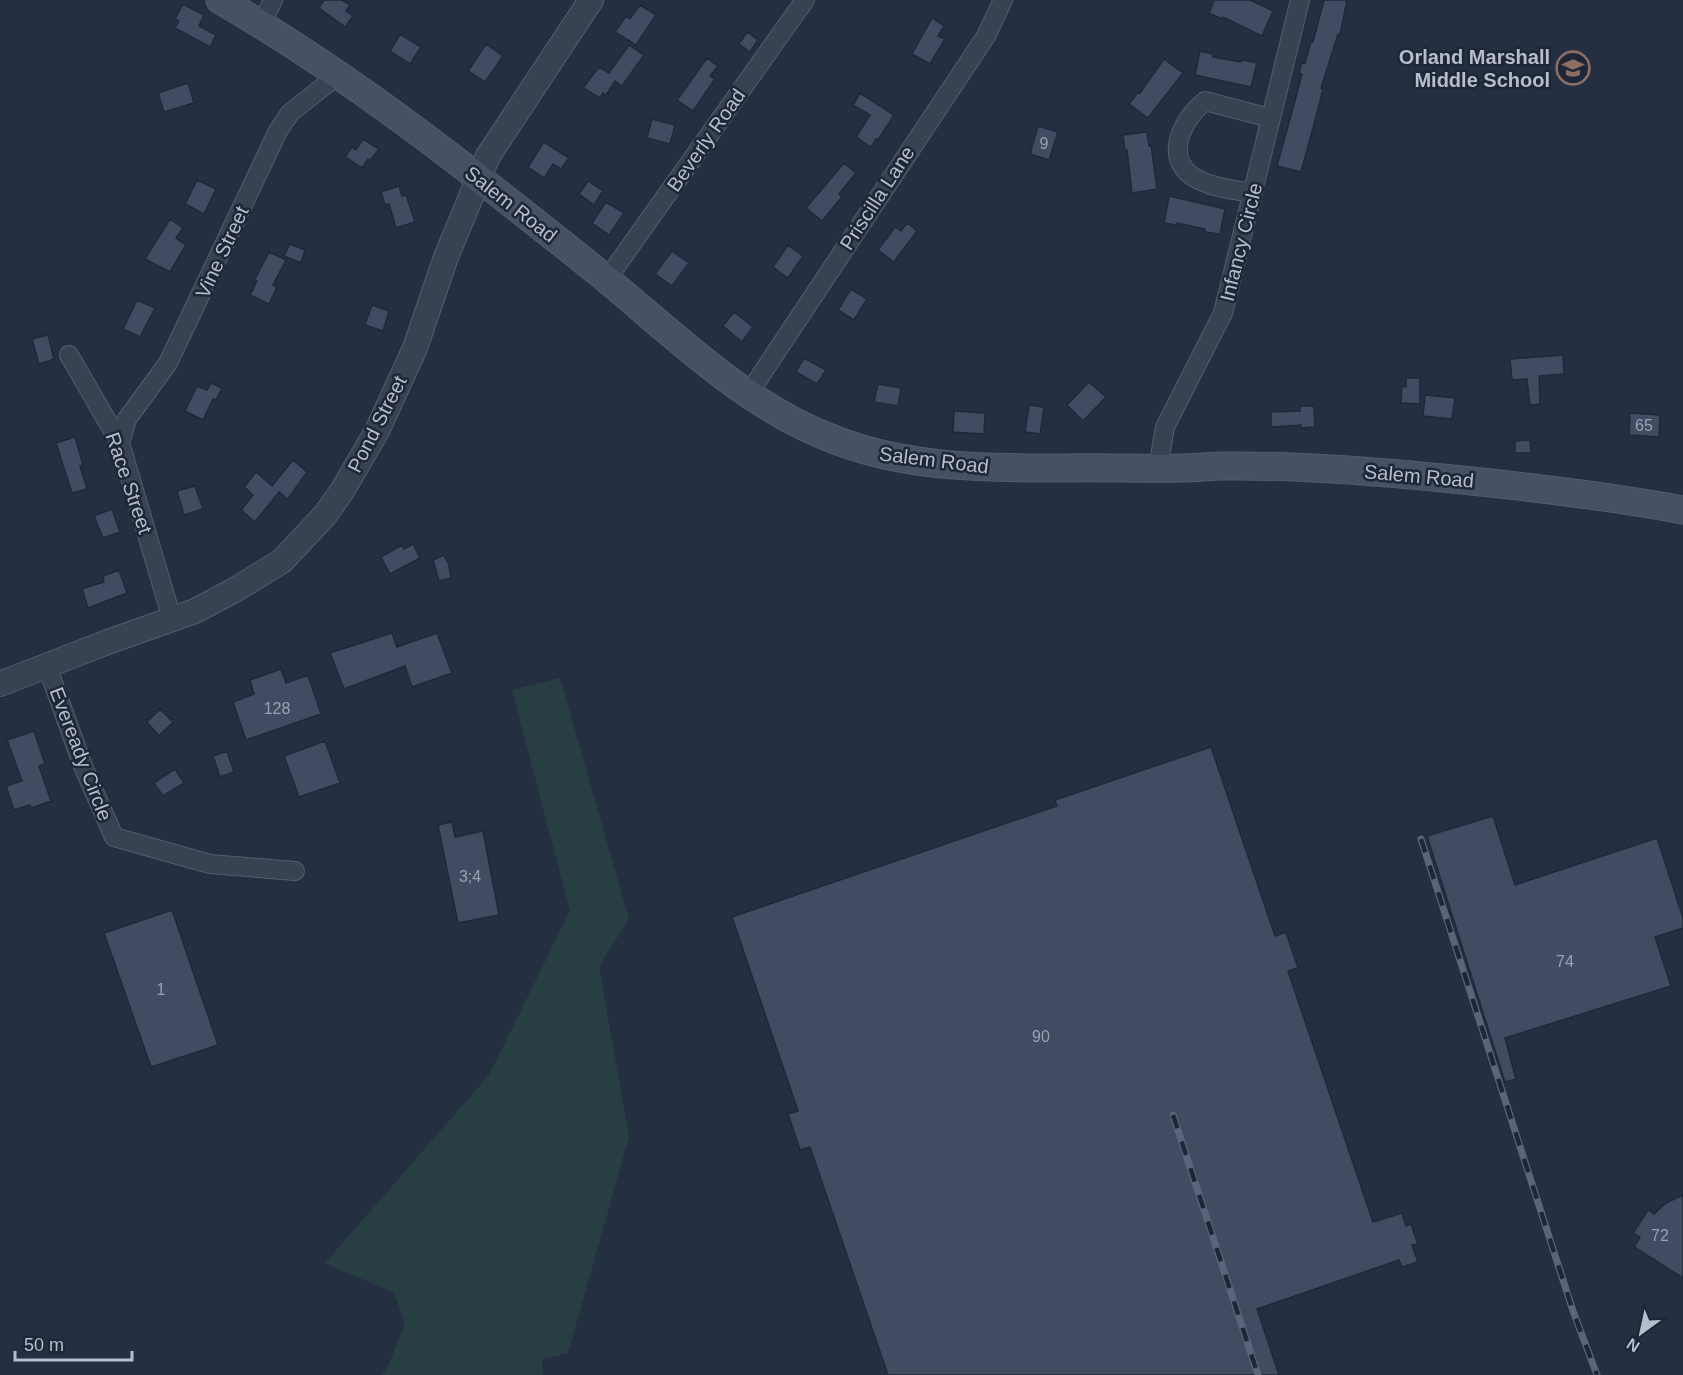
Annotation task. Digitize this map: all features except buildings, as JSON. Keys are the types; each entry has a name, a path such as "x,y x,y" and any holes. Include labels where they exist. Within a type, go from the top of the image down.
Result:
{"main road":[{"name":"Salem Road","path":"220,0 397,115 607,279 703,360 749,393 807,428 836,441 891,458 928,463 1005,468 1222,466 1365,471 1499,484 1683,510"}],"street":[{"path":"261,25 273,0"},
{"name":"Pond Street","path":"0,684 195,611 282,561 325,515 342,491 377,431 415,348 446,257 488,156 591,0"},
{"name":"Beverly Road","path":"607,279 805,0"},
{"name":"Priscilla Lane","path":"749,393 986,36 1003,0"},
{"name":"Infancy Circle","path":"1158,468 1165,426 1224,313 1295,2"},
{"name":"Vine Street","path":"120,443 128,419 168,363 278,131 290,113 338,75"},
{"path":"1253,194 1209,184 1186,171 1177,147 1179,134 1193,110 1205,100 1270,118"},
{"name":"Race Street","path":"69,355 120,443 172,619"},
{"name":"Eveready Circle","path":"47,666 83,766 114,837 210,864 296,871"}],"green space":[{"path":"560,678 629,919 599,966 629,1137 568,1353 542,1359 543,1375 382,1375 389,1364 405,1323 394,1293 325,1263 489,1075 570,911 512,690"}],"railway":[{"path":"1421,839 1573,1311 1597,1375"},
{"path":"1173,1115 1258,1375"}],"place":[{"name":"Orland Marshall Middle School","path":"1573,68"}]}
